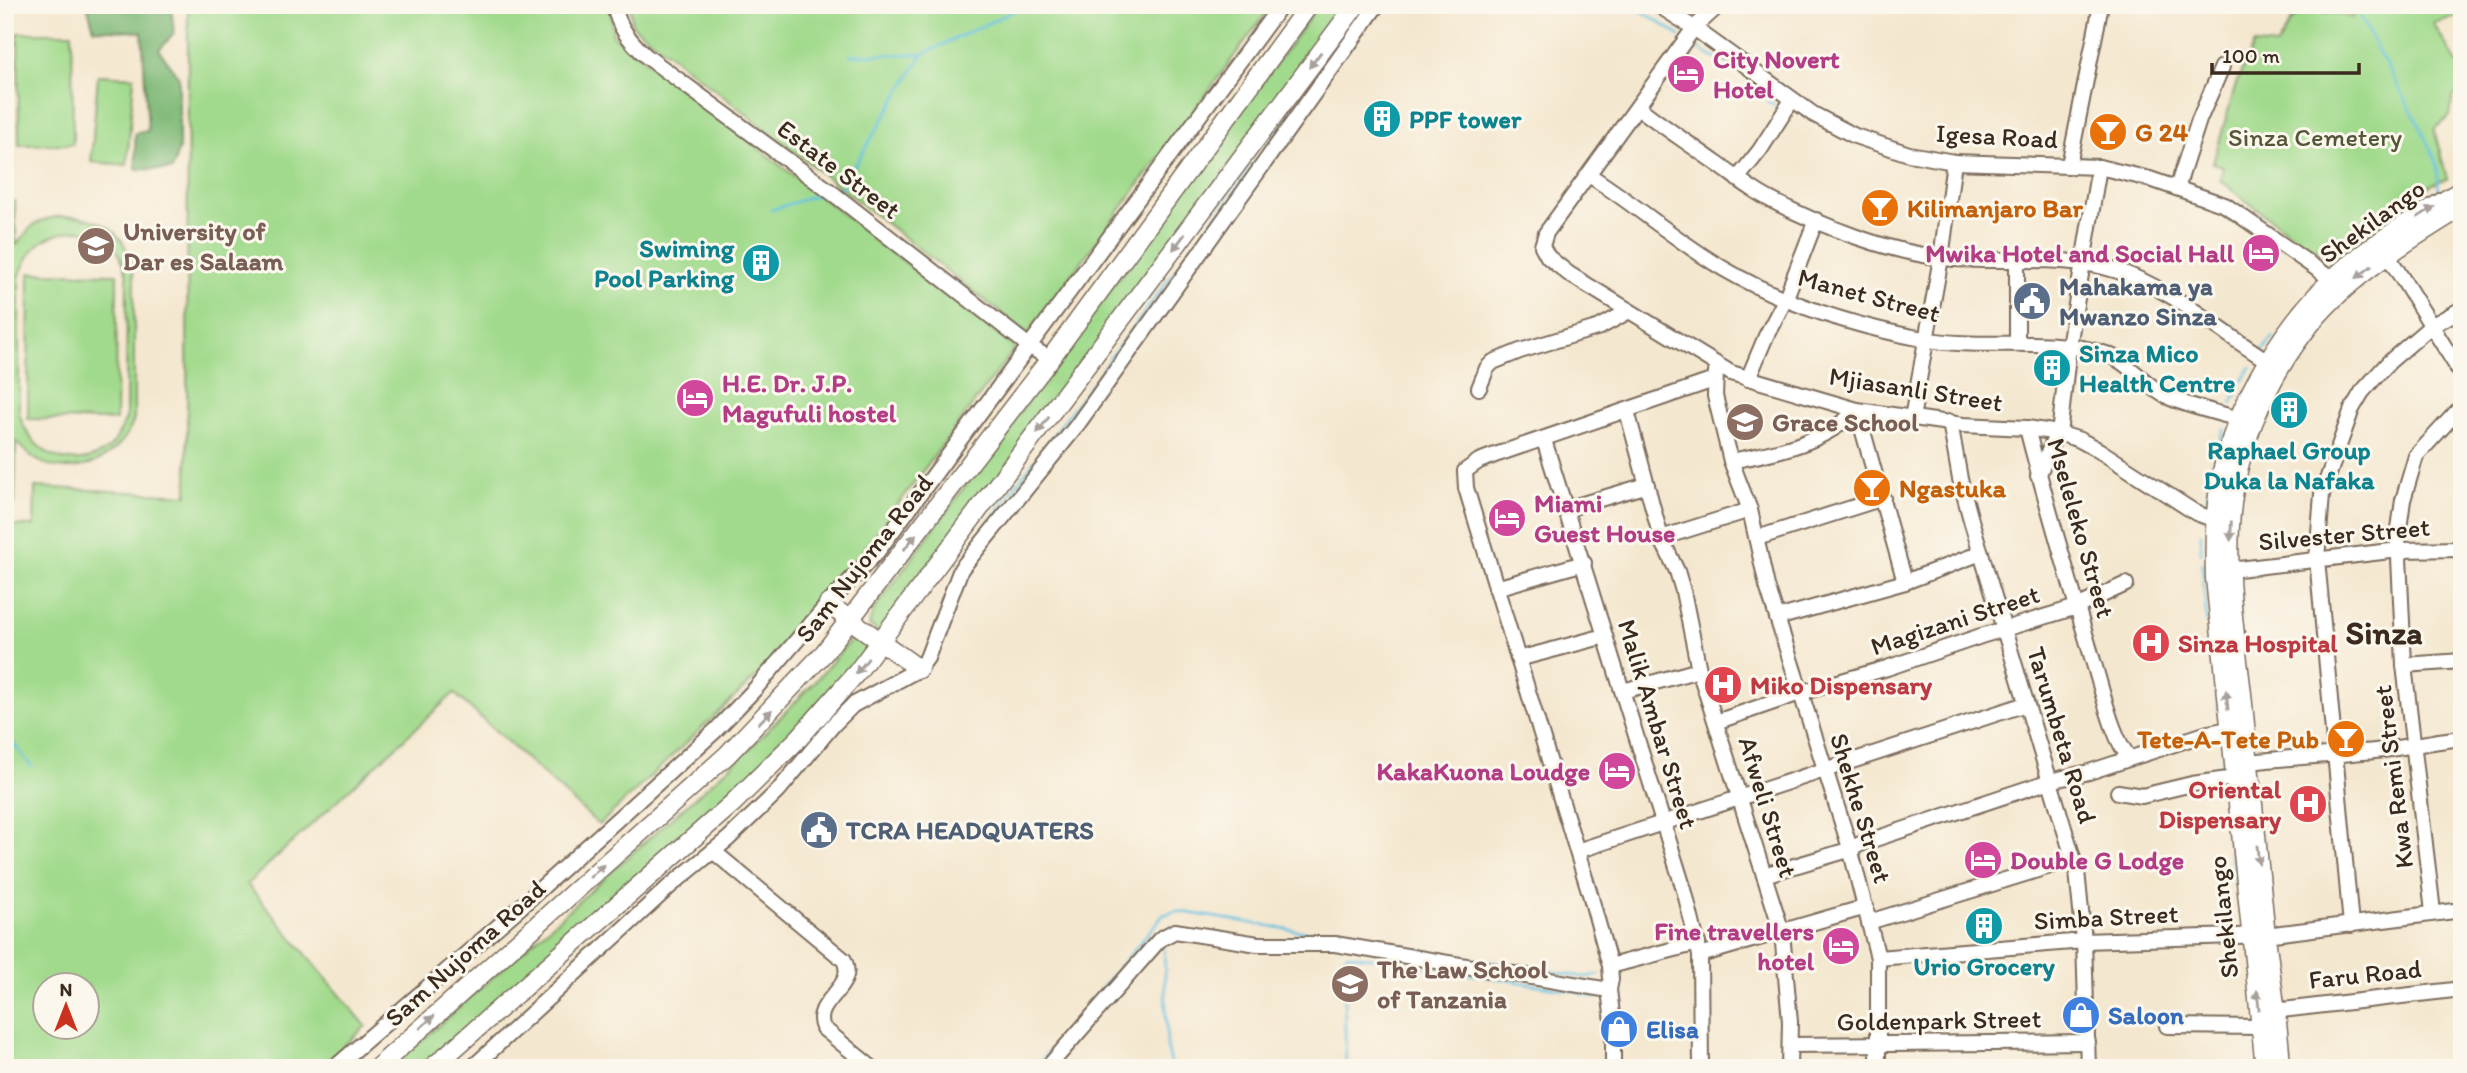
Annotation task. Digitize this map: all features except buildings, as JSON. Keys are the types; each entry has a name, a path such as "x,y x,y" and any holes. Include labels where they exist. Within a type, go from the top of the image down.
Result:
{"main road":[{"name":"Sam Nujoma Road","path":"377,1068 727,755 824,653 1050,359 1309,5"},
{"path":"432,1068 751,786 806,730 882,642 1356,5"},
{"name":"Shekilango","path":"2265,1068 2249,762 2230,570 2231,512 2235,483 2264,397 2303,332 2338,284 2379,242 2462,190"},
{"name":"Shekilango","path":"2281,1068 2235,778 2215,578 2214,520 2220,480 2239,419 2251,391 2303,311 2338,284 2462,207"},
{"path":"828,604 919,669"}],"street":[{"name":"Estate Street","path":"614,5 628,40 646,57 835,195 1029,346 1050,359"},
{"path":"334,1068 517,910 715,731 755,690 828,604 877,552 1281,5"},
{"path":"472,1068 778,791 853,705 919,669 927,659 961,569 1074,428 1377,5"},
{"name":"Igesa Road","path":"1658,5 1792,100 1824,121 1855,136 1909,154 1954,162 2069,164 2099,167 2143,177 2225,205 2338,284"},
{"path":"1589,175 1694,28 1719,5"},
{"path":"2069,164 2101,5"},
{"path":"2177,188 2199,120 2222,67"},
{"path":"1737,179 1760,150 1792,100"},
{"path":"1638,107 1737,179 1769,198 1816,220 1871,242 1941,257 2082,263 2116,270 2148,284 2201,315 2269,361"},
{"path":"1912,418 1941,257 1954,162"},
{"path":"2038,477 2049,447 2058,433 2069,346 2099,167"},
{"name":"Mjiasanli Street","path":"1589,175 1546,233 1542,240 1543,251 1569,274 1629,311 1716,373 1748,379 1857,410 1985,427 2027,428 2058,433 2100,451 2196,513 2214,520"},
{"name":"Manet Street","path":"1589,175 1712,261 1785,300 1926,339 2069,346 2115,357 2137,377 2168,397 2239,419"},
{"path":"1748,379 1785,300 1816,220"},
{"path":"2387,254 2462,375"},
{"path":"2017,261 2017,343"},
{"path":"2351,925 2317,559 2322,494 2352,410 2362,393 2380,372 2431,326 2462,309"},
{"path":"1479,388 1483,375 1493,362 1600,327 1629,311"},
{"path":"1614,1068 1610,966 1466,488 1465,471 1479,461 1627,411 1716,373"},
{"name":"Shekhe Street","path":"1716,373 1715,396 1731,461 1750,510 1767,586 1866,906 1878,958 1878,1068"},
{"name":"Kwa Remi Street","path":"2433,912 2404,665 2398,536 2403,500 2416,456 2462,405"},
{"path":"1731,461 1817,439 1843,424 1857,410 1906,582"},
{"name":"Afweli Street","path":"1627,411 1661,538 1677,571 1683,591 1699,670 1782,932 1788,987 1789,1068"},
{"name":"Tarumbeta Road","path":"1950,422 1960,479 2077,871 2084,941 2088,1068"},
{"name":"Mseleleko Street","path":"2027,428 2038,477 2077,607 2121,747 2130,758"},
{"name":"Malik Ambar Street","path":"1544,440 1623,691 1699,949 1701,1068"},
{"path":"1566,509 1647,485"},
{"path":"1757,538 1883,498"},
{"path":"1661,538 1750,510"},
{"name":"Silvester Street","path":"2230,570 2399,550 2462,549"},
{"path":"1777,618 1906,582 1981,553"},
{"path":"1496,588 1550,570 1584,563"},
{"name":"Magizani Street","path":"1716,722 1800,692 1887,668 2077,607 2126,584"},
{"path":"1518,659 1605,636"},
{"path":"2404,665 2462,662"},
{"path":"1623,691 1699,670"},
{"path":"1577,851 2026,704"},
{"path":"1764,875 2050,781 2208,733 2230,729"},
{"path":"2249,762 2375,751 2462,738"},
{"path":"2118,792 2142,796 2192,784 2235,778"},
{"path":"713,851 844,960 847,967 846,979 822,1011 820,1023 872,1068"},
{"path":"1869,922 2073,859"},
{"path":"1610,966 1782,932 1866,906"},
{"name":"Simba Street","path":"1878,958 2084,941 2259,935 2462,909"},
{"path":"1047,1068 1160,939 1175,931 1258,944 1335,944 1609,990"},
{"name":"Faru Road","path":"2274,1011 2462,989"},
{"path":"2167,1026 2261,1027"},
{"name":"Goldenpark Street","path":"1790,1045 2088,1042"}],"green space":[{"path":"87,5 171,5 174,33 159,50 179,77 179,148 172,170 136,169 135,133 148,131 142,32 94,29"},
{"path":"188,5 610,5 613,35 1015,348 791,644 599,825 454,693 247,884 366,1026 319,1068 5,1068 5,525 34,526 35,487 187,495"},
{"path":"630,5 1272,5 1028,334 632,25"},
{"path":"1319,5 1349,5 881,634 869,625 873,611"},
{"name":"Sinza Cemetery","path":"2359,5 2462,5 2462,15 2433,23 2462,72 2462,87 2453,97 2450,116 2434,129 2447,179 2429,187 2358,242 2331,254 2308,245 2258,210 2220,180 2223,166 2213,163 2236,84 2254,44 2277,46 2292,20 2303,11 2338,13 2352,18"},
{"path":"18,33 72,33 73,144 19,145"},
{"path":"98,75 134,77 127,165 91,162"},
{"path":"5,201 15,201 16,245 29,229 38,223 71,216 97,221 107,227 116,233 128,252 134,277 134,419 119,445 95,462 81,467 51,466 34,458 16,442 15,504 5,504","holes":["81,230 99,236 112,245 121,258 127,276 126,419 109,448 95,456 67,460 42,449 32,439 19,412 19,278 28,257 41,242 58,234"]},
{"path":"29,273 117,274 116,420 28,419"},
{"path":"854,636 869,647 756,772 422,1068 391,1068 747,751 812,685"}],"waterway":[{"path":"850,55 923,54 1026,5"},
{"path":"1633,5 1680,36"},
{"path":"1975,5 1980,11 1983,5"},
{"path":"2361,5 2361,17 2373,42 2437,163 2437,196"},
{"path":"2370,5 2415,9 2439,5"},
{"path":"1693,46 1714,58 1731,63"},
{"path":"977,538 1334,53"},
{"path":"839,191 923,54"},
{"path":"1741,72 1751,77"},
{"path":"1768,101 1780,109"},
{"path":"2083,156 2096,160"},
{"path":"771,210 823,193"},
{"path":"2313,257 2330,269 2336,265"},
{"path":"2262,351 2274,337"},
{"path":"2243,380 2251,367"},
{"path":"2232,404 2239,389"},
{"path":"2218,447 2224,429"},
{"path":"2206,511 2209,481 2216,453"},
{"path":"2201,533 2201,553"},
{"path":"2202,563 2207,624"},
{"path":"2208,632 2221,724"},
{"path":"5,733 32,767"},
{"path":"2222,767 2224,750"},
{"path":"2224,798 2229,840"},
{"path":"557,883 610,837"},
{"path":"2230,849 2236,884"},
{"path":"1035,1068 1163,915 1176,911 1584,977 1600,975"},
{"path":"1164,941 1167,1047 1171,1063"},
{"path":"1346,1068 1343,959 1348,954 1574,991 1597,998"},
{"path":"347,1068 449,978"}],"place":[{"name":"City Novert Hotel","path":"1686,74"},
{"name":"PPF tower","path":"1382,119"},
{"name":"G 24","path":"2108,132"},
{"name":"Kilimanjaro Bar","path":"1880,208"},
{"name":"University of Dar es Salaam","path":"96,246"},
{"name":"Mwika Hotel and Social Hall","path":"2261,253"},
{"name":"Swiming Pool Parking","path":"761,263"},
{"name":"Mahakama ya Mwanzo Sinza","path":"2032,301"},
{"name":"Sinza Mico Health Centre","path":"2052,368"},
{"name":"H.E. Dr. J.P. Magufuli hostel","path":"695,398"},
{"name":"Raphael Group Duka la Nafaka","path":"2289,410"},
{"name":"Grace School","path":"1745,422"},
{"name":"Ngastuka","path":"1872,488"},
{"name":"Miami Guest House","path":"1507,518"},
{"name":"Sinza Hospital","path":"2151,643"},
{"name":"Miko Dispensary","path":"1723,685"},
{"name":"Tete-A-Tete Pub","path":"2346,739"},
{"name":"KakaKuona Loudge","path":"1617,771"},
{"name":"Oriental Dispensary","path":"2308,804"},
{"name":"TCRA HEADQUATERS","path":"819,830"},
{"name":"Double G Lodge","path":"1983,860"},
{"name":"Urio Grocery","path":"1984,926"},
{"name":"Fine travellers hotel","path":"1841,946"},
{"name":"The Law School of Tanzania","path":"1350,984"},
{"name":"Saloon","path":"2081,1015"},
{"name":"Elisa","path":"1619,1029"}],"district":[{"name":"Sinza","path":"2384,632"}]}
